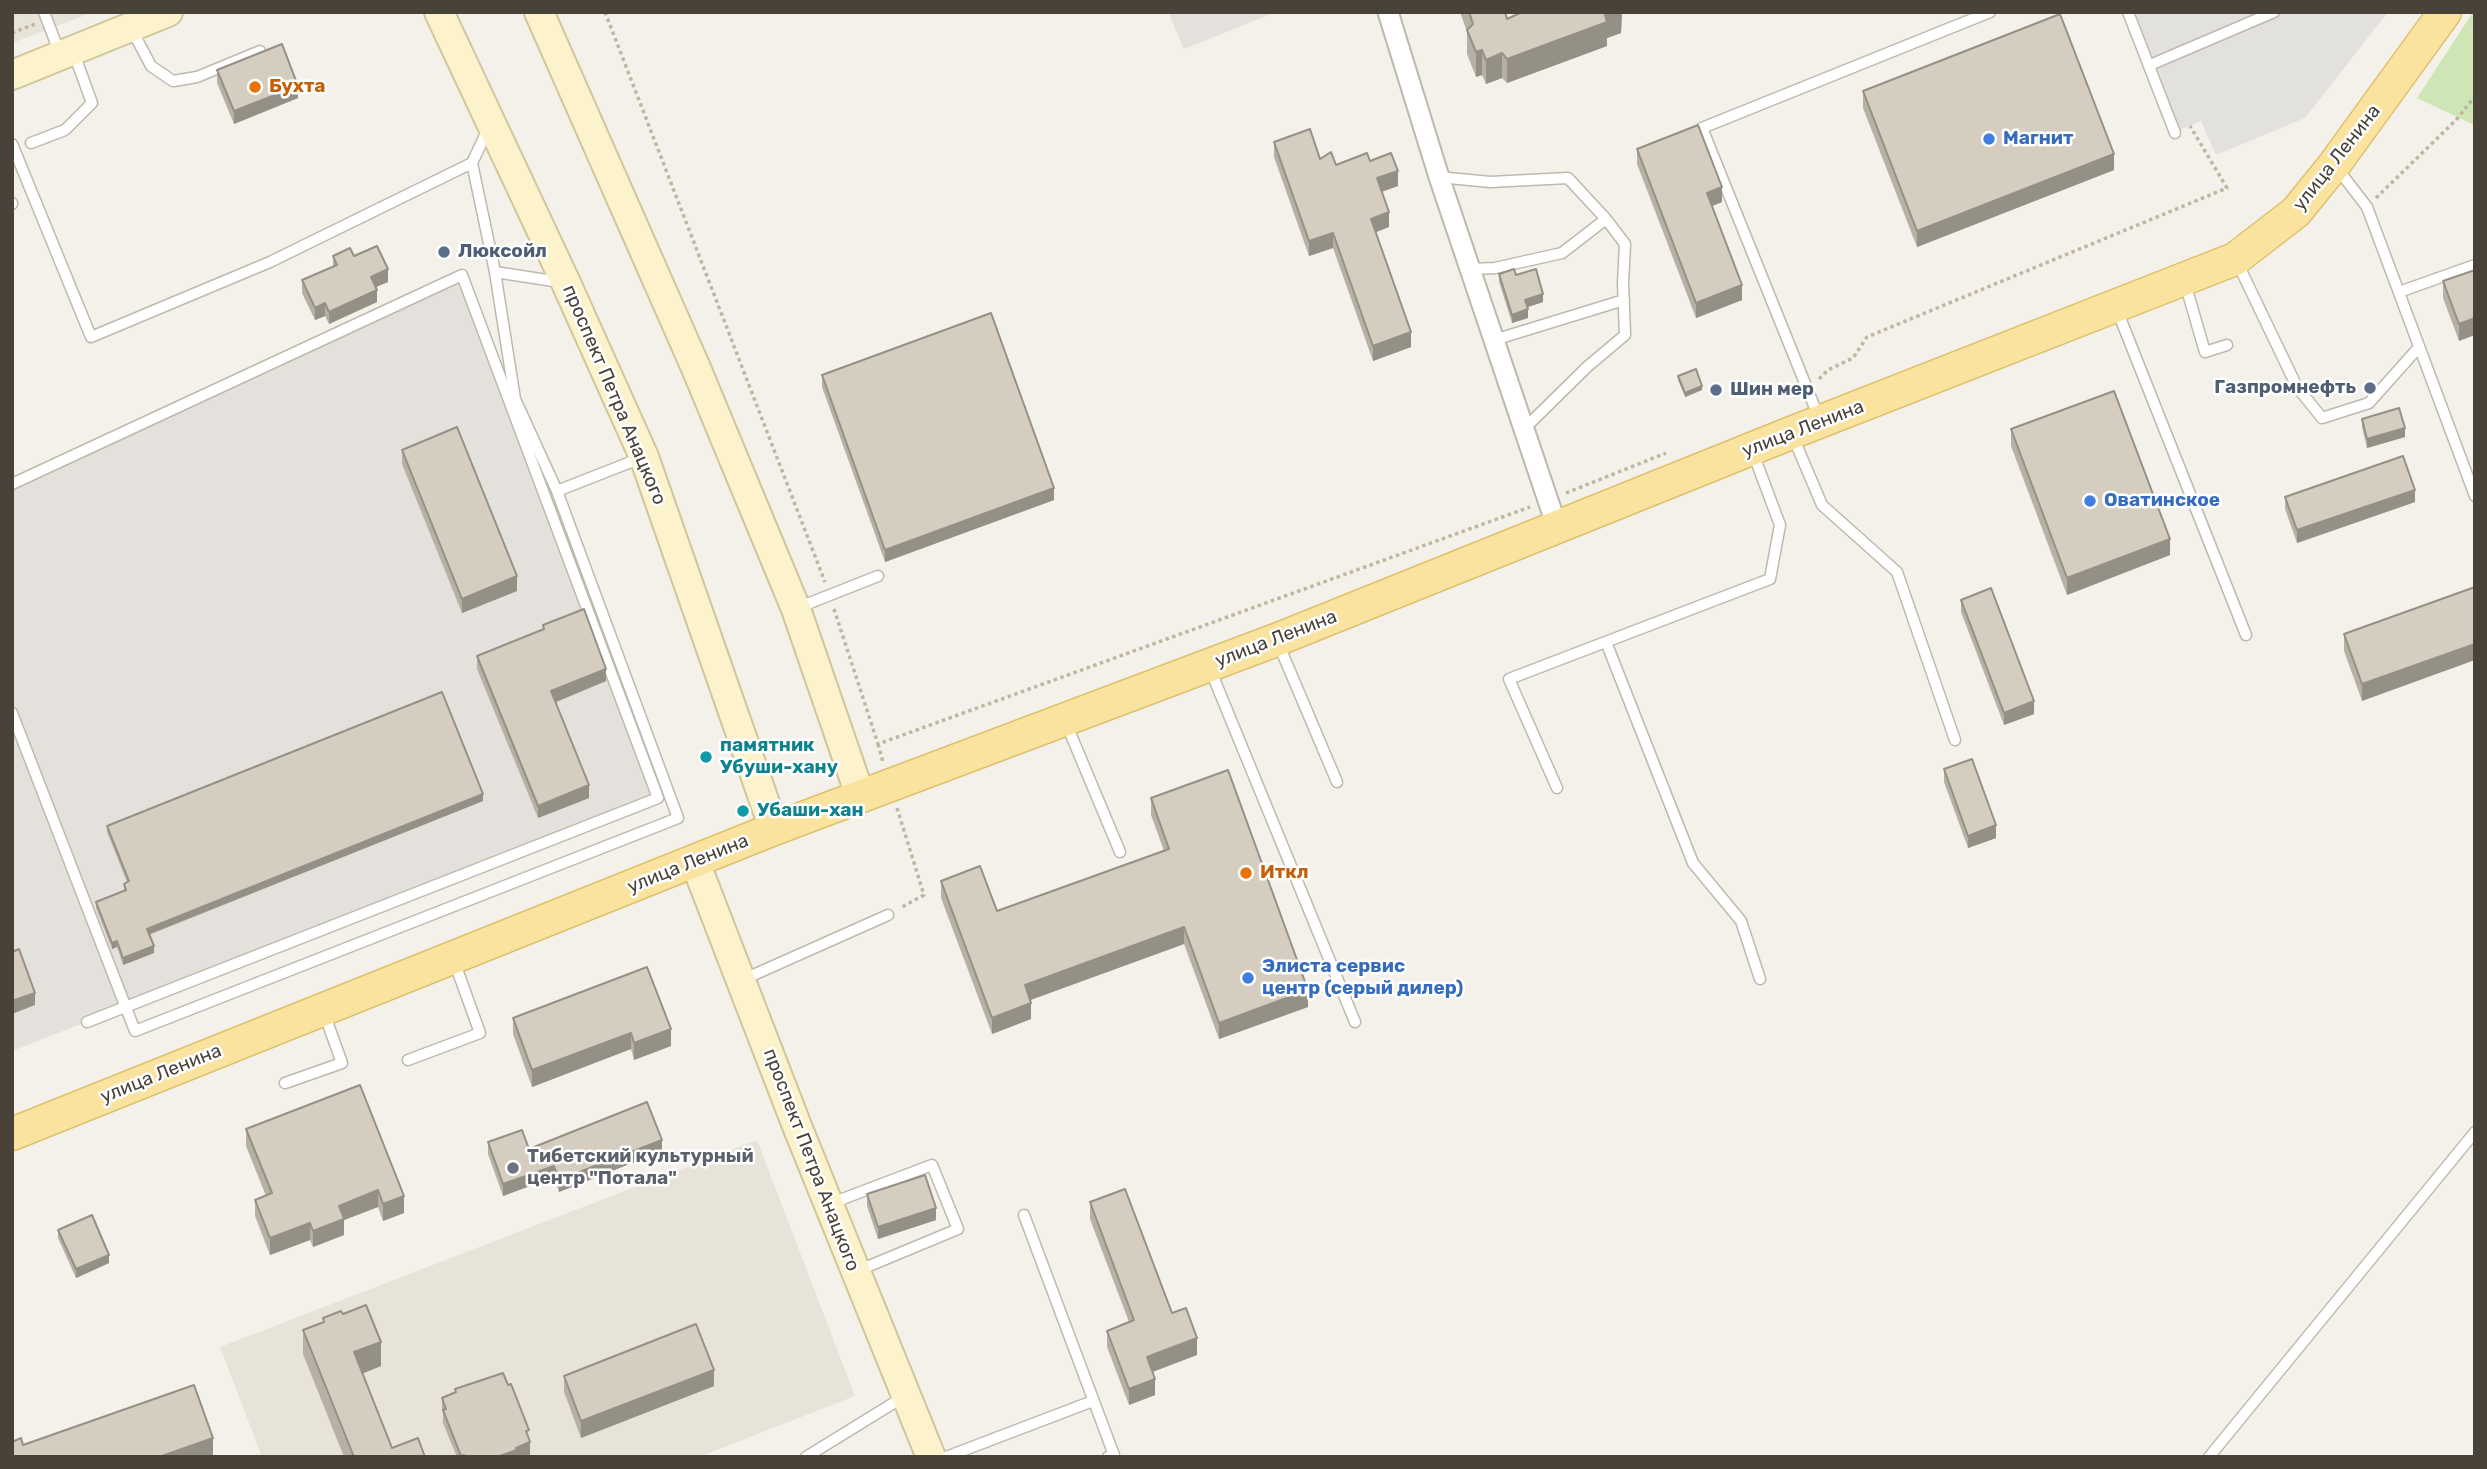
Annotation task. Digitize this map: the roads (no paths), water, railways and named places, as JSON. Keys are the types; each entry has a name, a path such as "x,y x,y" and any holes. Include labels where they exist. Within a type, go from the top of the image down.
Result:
{"main road":[{"path":"12,75 168,12"},
{"name":"проспект Петра Анацкого","path":"439,12 492,122 644,457 774,829"},
{"path":"539,12 696,368 796,609 860,795"},
{"name":"улица Ленина","path":"12,1134 860,795 1276,640 1553,514 1751,449 2235,258 2296,212 2334,165 2445,12"},
{"name":"проспект Петра Анацкого","path":"695,862 828,1204 931,1457"}],"street":[{"path":"1388,12 1439,177 1553,514"}],"lane":[{"path":"31,143 65,130 92,103 44,12"},
{"path":"1821,422 1702,128 1990,12"},
{"path":"2128,12 2175,133"},
{"path":"2150,65 2274,12"},
{"path":"131,28 151,66 173,81 197,77 260,51"},
{"path":"12,144 91,337 270,262 472,163 492,122"},
{"path":"12,713 135,1031 678,818 557,491 515,399 495,272 472,163"},
{"path":"2334,165 2367,207 2475,496"},
{"path":"1439,177 1490,182 1568,178 1625,244 1625,335 1587,366 1524,429"},
{"path":"1470,269 1495,268 1562,253 1606,219"},
{"path":"2235,258 2297,387 2322,418 2369,402 2419,347"},
{"path":"2399,292 2475,265"},
{"path":"495,272 566,283"},
{"path":"12,484 462,275 658,798 87,1022"},
{"path":"2184,279 2205,352 2227,345"},
{"path":"1494,340 1624,300"},
{"path":"2116,306 2246,635"},
{"path":"1791,433 1822,505 1898,572 1955,740"},
{"path":"1557,788 1509,679 1770,579 1780,525 1751,449"},
{"path":"557,491 644,457"},
{"path":"796,609 878,576"},
{"path":"1276,640 1337,782"},
{"path":"1606,642 1693,863 1741,921 1760,979"},
{"path":"1209,665 1355,1021"},
{"path":"1064,720 1120,852"},
{"path":"741,980 888,915"},
{"path":"408,1060 480,1033 453,958"},
{"path":"285,1083 342,1063 322,1010"},
{"path":"2209,1457 2475,1132"},
{"path":"828,1204 932,1165 958,1229 855,1272"},
{"path":"1024,1215 1114,1455 1108,1457"},
{"path":"806,1457 905,1396"},
{"path":"946,1457 1093,1401"}],"place":[{"name":"Бухта","path":"255,87"},
{"name":"Магнит","path":"1989,139"},
{"name":"Люксойл","path":"444,252"},
{"name":"Газпромнефть","path":"2370,388"},
{"name":"Шин мер","path":"1716,390"},
{"name":"Оватинское","path":"2090,501"},
{"name":"памятник Убуши-хану","path":"706,757"},
{"name":"Убаши-хан","path":"743,811"},
{"name":"Иткл","path":"1246,873"},
{"name":"Элиста сервис центр (серый дилер)","path":"1248,978"},
{"name":"Тибетский культурный центр \"Потала\"","path":"513,1168"}]}
